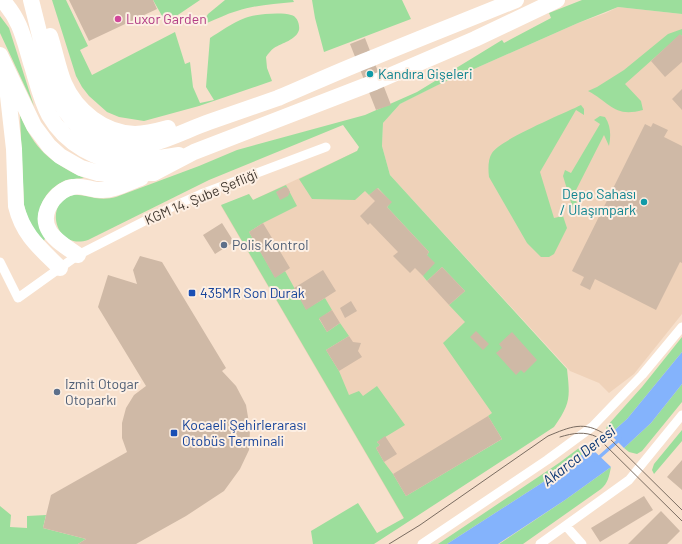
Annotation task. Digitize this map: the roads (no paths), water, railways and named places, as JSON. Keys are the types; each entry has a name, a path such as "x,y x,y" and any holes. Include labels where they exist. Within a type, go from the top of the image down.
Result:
{"highway":[{"path":"2,0 14,15 21,28 39,90 47,110 62,133 74,143 100,157 122,162 139,161 194,152"},
{"path":"31,0 46,62 58,99 65,112 87,133 98,140 122,147 136,147 175,136 277,98 368,59 516,0"},
{"path":"40,0 65,84 78,104 92,119 115,131 136,134 149,133 179,125 207,123"},
{"path":"78,255 56,240 47,226 47,211 55,197 63,191 79,186 101,190 111,189 154,173 194,152 375,82 475,40 557,0"},
{"path":"2,60 34,126 49,146 60,156 81,168 98,173 154,173"},
{"path":"2,60 14,149 18,216 29,236 60,268"}],"street":[{"name":"KGM 14. Şube Şefliği","path":"0,262 18,298 78,255 195,197 326,146"},
{"path":"422,544 547,460 594,425 642,375 682,327"},
{"path":"540,544 630,480 682,415"},
{"path":"566,526 582,544"}],"water":[{"path":"682,352 682,384 651,423 624,448 610,434 627,419"},
{"path":"591,448 611,467 565,500 498,544 447,544 551,477"}],"waterway":[{"name":"Akarca Deresi","path":"596,460 620,439"}],"tram line":[{"path":"389,544 420,525 548,436 577,426 584,426 598,430 606,435 682,510"},
{"path":"560,437 579,433 597,437 682,521"}],"place":[{"name":"Luxor Garden","path":"118,19"},
{"name":"Kandıra Gişeleri","path":"370,74"},
{"name":"Depo Sahası / Ulaşımpark","path":"644,202"},
{"name":"Polis Kontrol","path":"224,245"},
{"name":"435MR Son Durak","path":"192,293"},
{"name":"Izmit Otogar Otoparkı","path":"57,392"},
{"name":"Kocaeli Şehirlerarası Otobüs Terminali","path":"174,433"}]}
